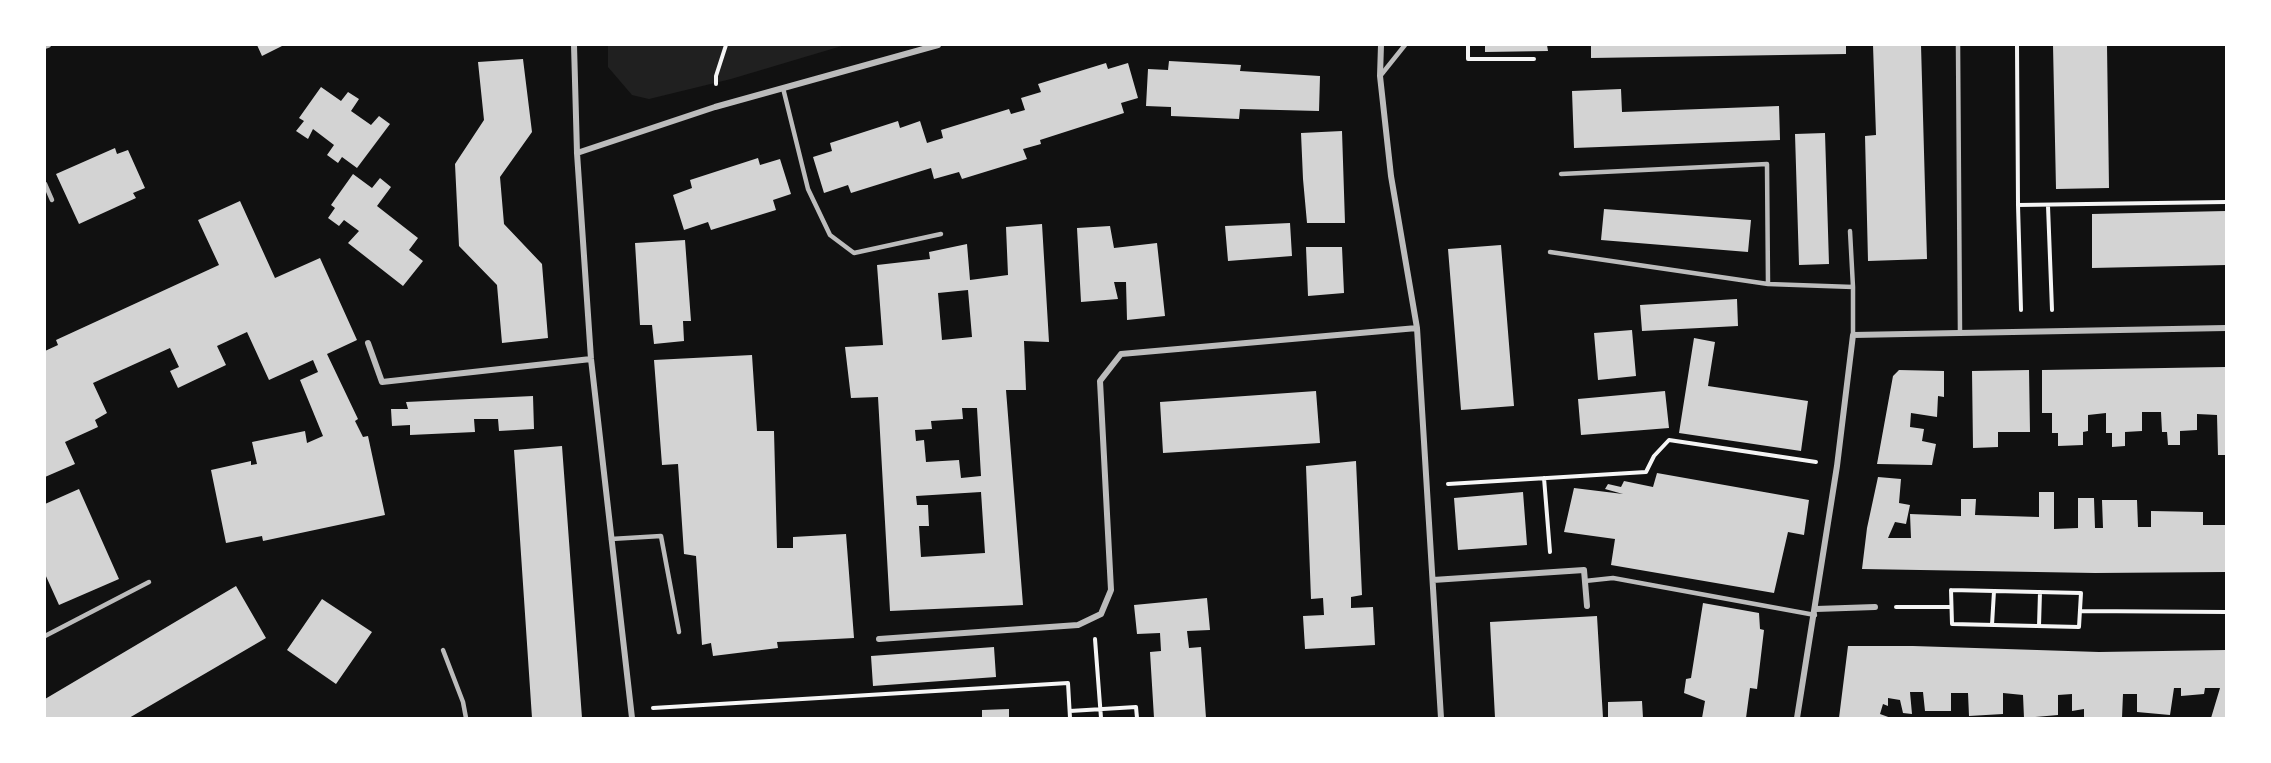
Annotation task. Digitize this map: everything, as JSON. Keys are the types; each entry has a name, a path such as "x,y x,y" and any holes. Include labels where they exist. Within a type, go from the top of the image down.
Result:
{"street":[{"path":"574,45 577,153 591,359 632,718"},
{"path":"577,153 716,107 938,45"},
{"path":"1381,45 1380,76 1391,176 1417,328 1441,718"},
{"path":"879,639 1078,625 1101,614 1111,590 1100,381 1121,354 1417,328"},
{"path":"1797,718 1837,466 1853,335 2226,328"},
{"path":"368,343 382,382 591,359"},
{"path":"1433,580 1584,570 1587,606"},
{"path":"1815,612 1875,607"}],"lane":[{"path":"1380,76 1405,45"},
{"path":"1958,45 1960,333"},
{"path":"783,88 808,189 830,235 854,253 940,234"},
{"path":"1562,174 1767,164 1768,284"},
{"path":"45,184 52,200"},
{"path":"1850,231 1853,335"},
{"path":"1550,252 1768,284 1853,287"},
{"path":"611,539 661,536 680,632"},
{"path":"1585,581 1613,578 1815,612"},
{"path":"45,636 148,582"},
{"path":"443,650 463,702 466,718"}],"path":[{"path":"716,107 716,76 726,45"},
{"path":"1468,45 1468,59 1534,59"},
{"path":"2017,45 2021,332"},
{"path":"2018,205 2226,202"},
{"path":"2048,206 2053,331"},
{"path":"1427,485 1646,472 1654,456 1670,440 1837,466"},
{"path":"1544,478 1552,572"},
{"path":"1951,590 2040,592 2081,593 2079,627 1952,624 1951,590"},
{"path":"1992,625 1994,591"},
{"path":"2038,626 2040,592"},
{"path":"1875,607 1951,608"},
{"path":"2080,611 2226,612"},
{"path":"1093,617 1101,718"},
{"path":"631,710 1068,684 1070,718"},
{"path":"1070,711 1136,706 1137,718"}],"shaded area":[{"path":"608,45 845,45 731,79 649,99 632,95 608,67"}],"building":[{"path":"257,45 284,45 262,56"},
{"path":"1485,45 1547,45 1548,51 1485,52"},
{"path":"1591,45 1846,45 1846,54 1591,58"},
{"path":"1873,45 1921,45 1927,259 1868,261 1865,136 1876,135"},
{"path":"2053,45 2107,45 2109,188 2056,189"},
{"path":"523,59 532,132 500,177 504,224 542,264 548,338 502,343 497,285 459,246 455,164 484,120 478,62"},
{"path":"1169,61 1241,65 1240,71 1320,76 1319,111 1240,109 1239,119 1171,116 1171,107 1146,106 1148,69 1168,70"},
{"path":"1106,63 1108,69 1128,63 1138,98 1121,103 1124,113 1040,140 1041,144 1023,149 1027,159 962,179 959,172 934,179 931,168 851,193 848,185 824,193 813,157 832,151 830,143 898,121 900,128 920,121 927,143 943,138 941,130 1009,109 1011,114 1025,110 1021,98 1041,92 1038,84"},
{"path":"321,87 341,101 348,92 359,99 351,111 371,125 379,116 390,124 357,168 342,157 338,163 327,155 334,145 313,129 308,139 296,131 304,121 299,118"},
{"path":"1621,89 1622,112 1779,106 1780,140 1574,148 1572,91"},
{"path":"1342,131 1345,223 1307,223 1301,133"},
{"path":"1825,133 1829,264 1799,265 1795,134"},
{"path":"115,148 117,154 128,150 145,188 133,193 136,198 79,224 56,174"},
{"path":"758,158 760,165 780,159 791,194 773,200 776,210 711,230 708,222 684,230 673,195 692,188 690,180"},
{"path":"353,174 372,188 380,178 391,187 377,206 418,238 409,250 423,261 403,286 348,243 359,231 344,220 339,226 328,218 335,208 331,205"},
{"path":"240,201 275,278 320,258 357,340 327,354 358,419 355,421 363,437 368,436 385,515 263,541 262,536 226,543 211,470 251,461 251,465 257,464 252,442 305,431 307,443 323,436 300,380 318,372 313,360 269,380 247,332 217,346 226,365 178,388 170,371 179,367 170,348 93,383 107,413 95,420 98,427 65,442 75,464 45,477 45,351 58,345 56,340 219,265 198,220"},
{"path":"1604,209 1751,220 1748,252 1601,240"},
{"path":"2226,211 2226,265 2092,268 2092,214"},
{"path":"1290,223 1292,256 1228,261 1225,226"},
{"path":"1042,224 1049,342 1024,341 1026,390 1006,390 1023,605 890,611 878,397 851,398 845,347 883,345 877,265 930,259 929,252 967,244 970,280 1008,275 1006,227","holes":["968,290 972,337 942,340 938,293","962,408 977,408 981,476 961,478 959,460 926,462 924,440 916,441 915,430 932,429 931,421 963,419","981,492 985,553 921,557 919,526 929,526 928,505 917,505 916,496"]},
{"path":"1110,226 1114,248 1157,243 1165,316 1127,320 1126,282 1114,282 1118,299 1081,302 1077,228"},
{"path":"685,240 691,321 683,321 684,341 654,344 652,325 640,325 635,243"},
{"path":"1501,245 1514,406 1461,410 1448,249"},
{"path":"1306,247 1342,247 1344,293 1308,296"},
{"path":"1737,299 1738,326 1642,331 1640,305"},
{"path":"1632,330 1636,376 1598,380 1594,333"},
{"path":"1694,338 1715,342 1708,386 1808,401 1801,451 1679,433"},
{"path":"752,355 757,431 774,431 777,548 793,548 793,537 846,534 854,638 777,642 778,648 713,656 711,643 702,645 696,556 684,554 678,464 662,465 654,360"},
{"path":"2226,367 2226,455 2218,455 2217,415 2197,414 2197,430 2180,431 2180,445 2168,445 2167,432 2162,432 2161,412 2142,412 2142,431 2125,432 2125,446 2112,447 2112,433 2106,433 2106,413 2088,415 2088,431 2083,432 2083,445 2058,446 2058,433 2052,433 2052,413 2042,413 2042,370"},
{"path":"1899,370 1944,371 1944,397 1938,396 1937,417 1911,413 1910,427 1924,429 1922,441 1936,444 1932,465 1877,464 1893,376"},
{"path":"2029,370 2030,432 1998,432 1998,447 1973,448 1972,371"},
{"path":"1316,391 1320,443 1163,453 1160,402"},
{"path":"1665,391 1669,428 1581,435 1578,399"},
{"path":"533,396 534,429 499,431 498,419 474,419 475,432 410,435 410,425 392,426 391,409 408,409 406,402"},
{"path":"562,446 582,718 532,718 514,450"},
{"path":"1356,461 1362,595 1351,597 1351,608 1373,607 1375,645 1305,649 1303,616 1324,615 1323,598 1311,599 1306,466"},
{"path":"1657,473 1809,500 1804,535 1788,532 1774,593 1611,565 1615,539 1564,532 1574,488 1623,494 1605,489 1608,484 1621,487 1624,481 1653,487"},
{"path":"1878,477 1901,479 1899,503 1910,505 1906,524 1895,522 1888,538 1911,538 1910,514 1961,516 1961,499 1976,499 1975,515 2039,517 2039,492 2054,492 2054,529 2078,528 2078,498 2094,498 2095,528 2103,528 2102,500 2137,500 2138,527 2151,527 2151,511 2203,512 2203,525 2226,525 2226,572 2095,573 1862,569 1867,528"},
{"path":"79,489 119,579 59,605 45,574 45,504"},
{"path":"1523,492 1527,545 1458,550 1454,498"},
{"path":"236,586 266,638 129,718 45,718 45,699"},
{"path":"1207,598 1210,630 1187,631 1189,648 1201,647 1206,718 1154,718 1150,652 1161,651 1160,633 1137,634 1134,605"},
{"path":"322,599 372,632 336,684 287,650"},
{"path":"1703,603 1759,613 1760,629 1764,630 1757,689 1750,688 1746,718 1702,718 1705,701 1684,693 1686,679 1691,678"},
{"path":"1597,616 1603,718 1495,718 1490,622"},
{"path":"1848,646 2099,652 2226,650 2226,718 2211,718 2220,688 2205,688 2204,694 2181,696 2181,688 2174,688 2170,715 2137,712 2137,694 2123,694 2122,718 2084,718 2084,709 2072,711 2072,694 2058,695 2058,715 2024,718 2023,695 2003,693 2003,714 1969,716 1968,693 1951,693 1951,711 1925,711 1923,692 1910,692 1912,714 1903,713 1900,700 1888,698 1888,706 1883,704 1880,714 1891,718 1839,718"},
{"path":"994,647 996,677 873,686 871,656"},
{"path":"1642,701 1643,718 1608,718 1608,702"},
{"path":"1009,709 1009,718 982,718 982,710"}]}
